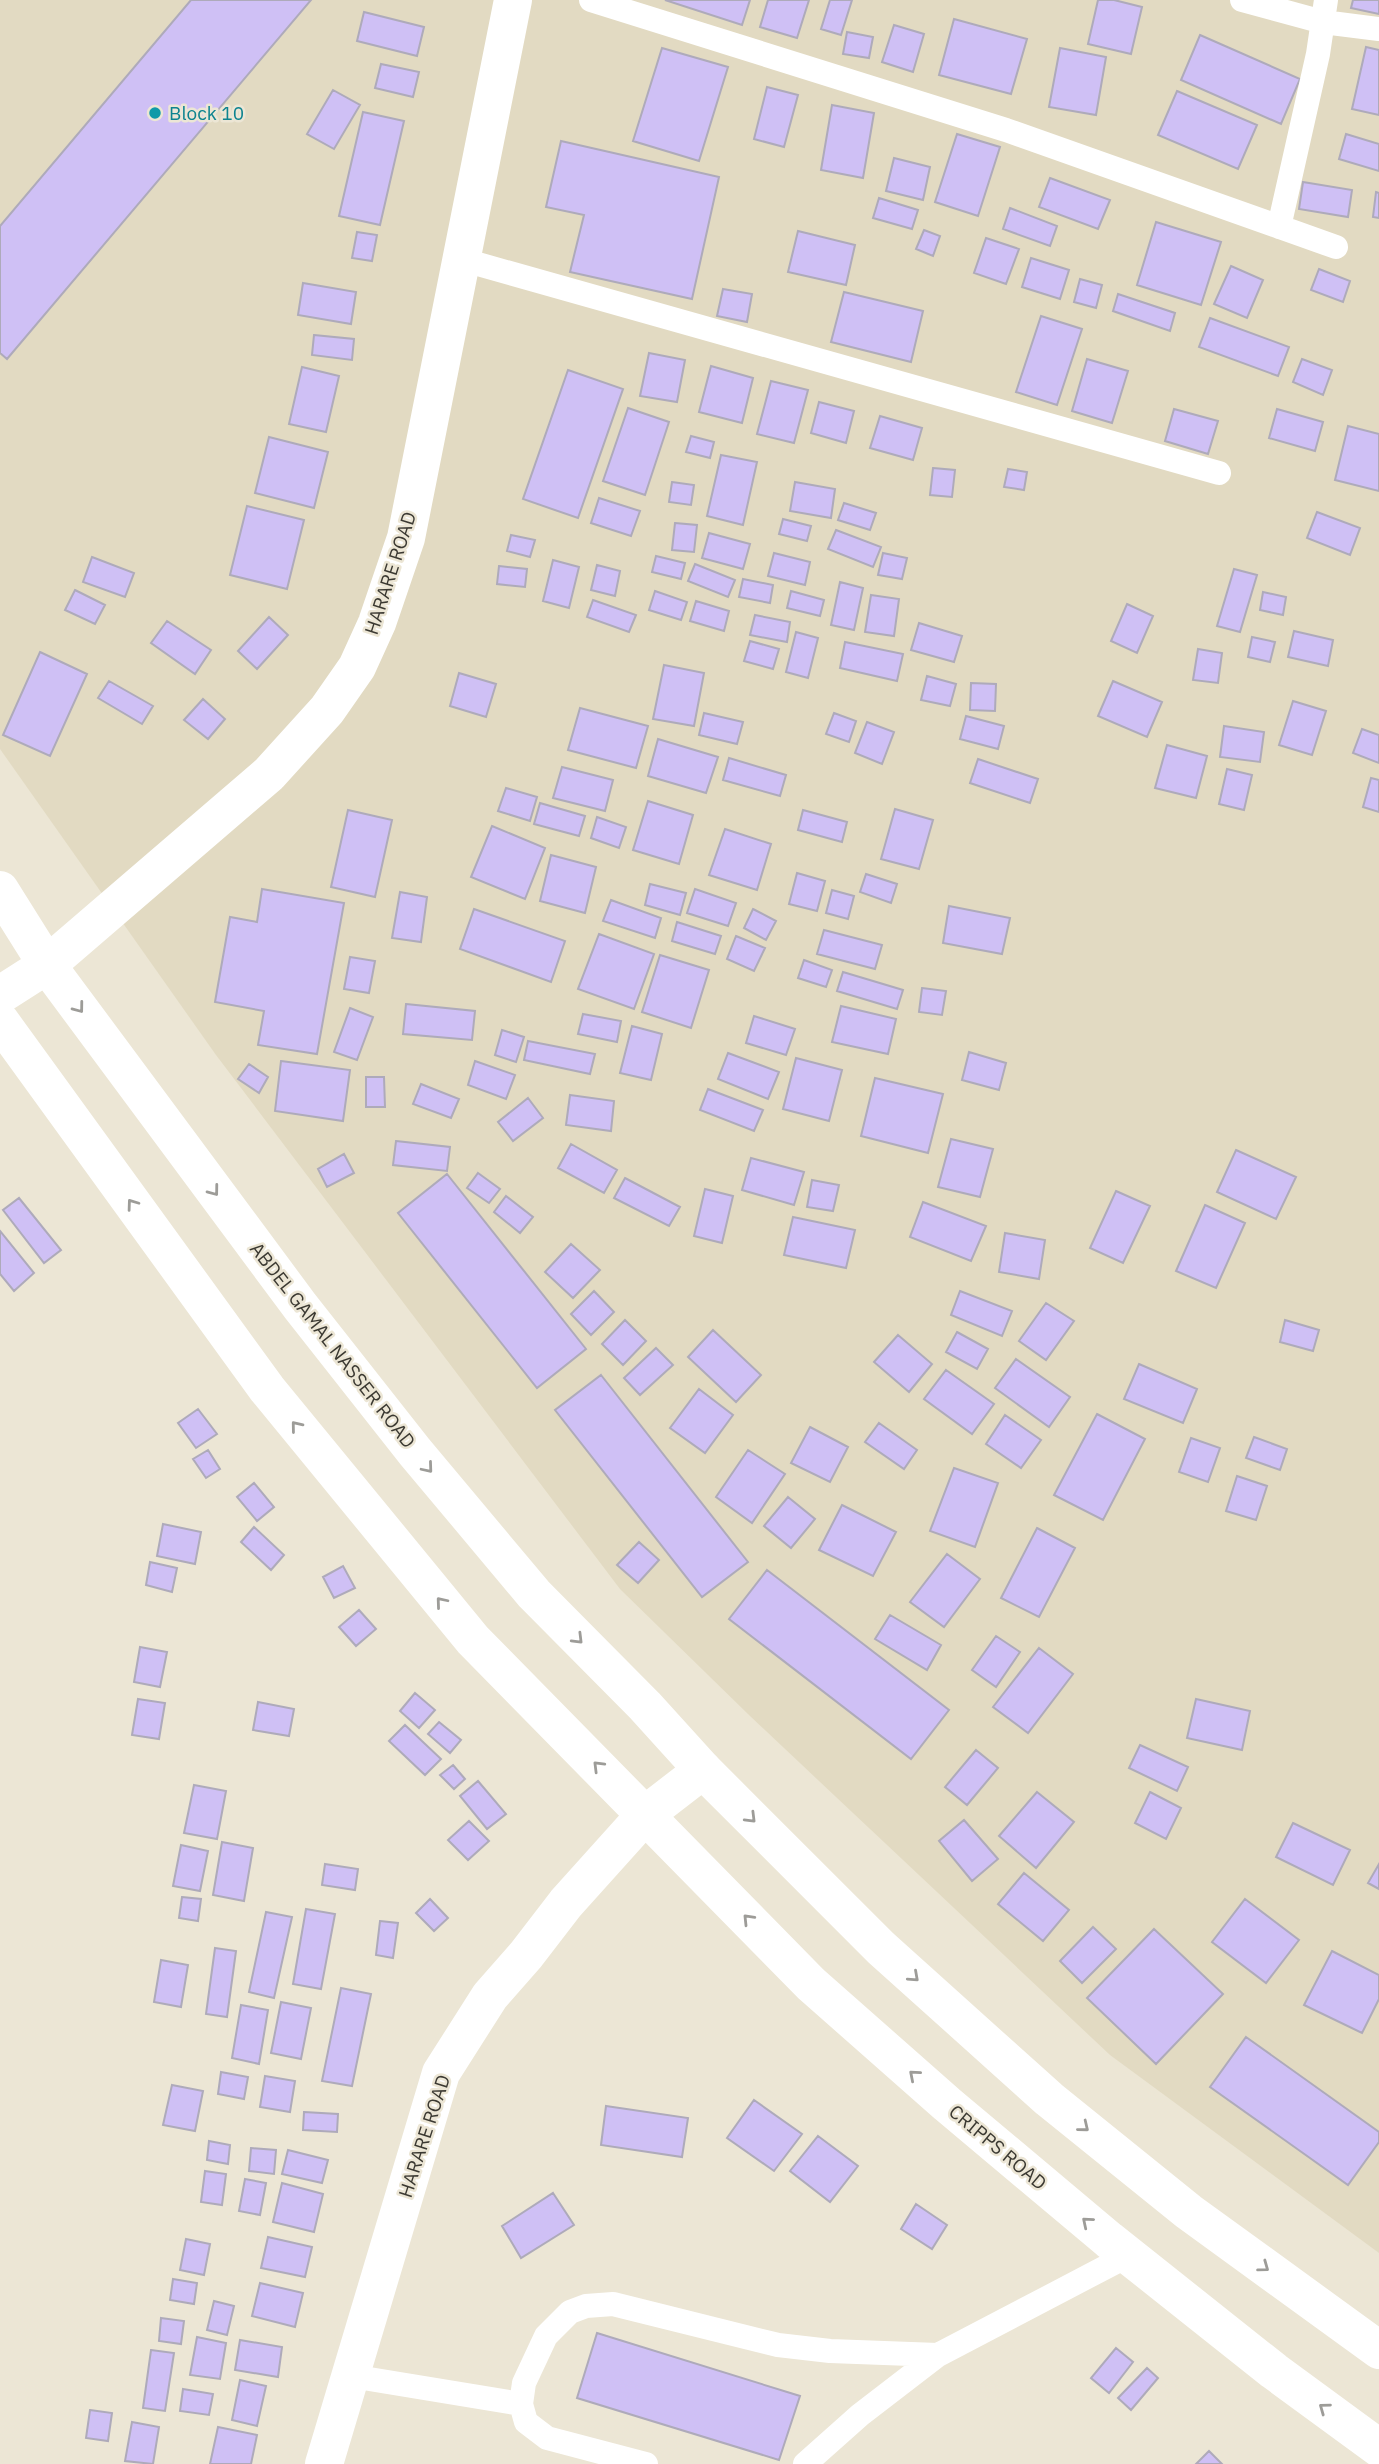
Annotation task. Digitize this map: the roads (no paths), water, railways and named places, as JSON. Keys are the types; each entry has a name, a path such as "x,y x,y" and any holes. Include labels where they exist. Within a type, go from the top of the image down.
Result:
{"main road":[{"name":"HARARE ROAD","path":"0,995 47,965 269,774 327,710 357,667 377,623 406,538 513,0"},
{"name":"ABDEL GAMAL NASSER ROAD","path":"0,890 47,965 300,1306 415,1452 534,1594 645,1706 703,1770"},
{"path":"0,1021 267,1390 353,1496 473,1640 646,1814"},
{"name":"HARARE ROAD","path":"324,2464 442,2073 490,1996 566,1903 646,1814 703,1770"},
{"path":"703,1770 881,1948 1049,2099 1189,2212 1379,2350"},
{"name":"CRIPPS ROAD","path":"646,1814 811,1984 947,2104 1273,2371 1379,2448"}],"lane":[{"path":"591,0 1006,130 1336,247"},
{"path":"1242,0 1324,11 1379,29"},
{"path":"1279,227 1318,54 1324,11"},
{"path":"460,259 1219,473"},
{"path":"805,2464 860,2415 938,2355 1129,2255"},
{"path":"646,2464 547,2438 526,2422 521,2404 524,2383 546,2336 570,2312 586,2306 613,2304 778,2345 830,2351 938,2355"},
{"path":"351,2376 521,2404"}],"place":[{"name":"Block 10","path":"155,113"}]}
